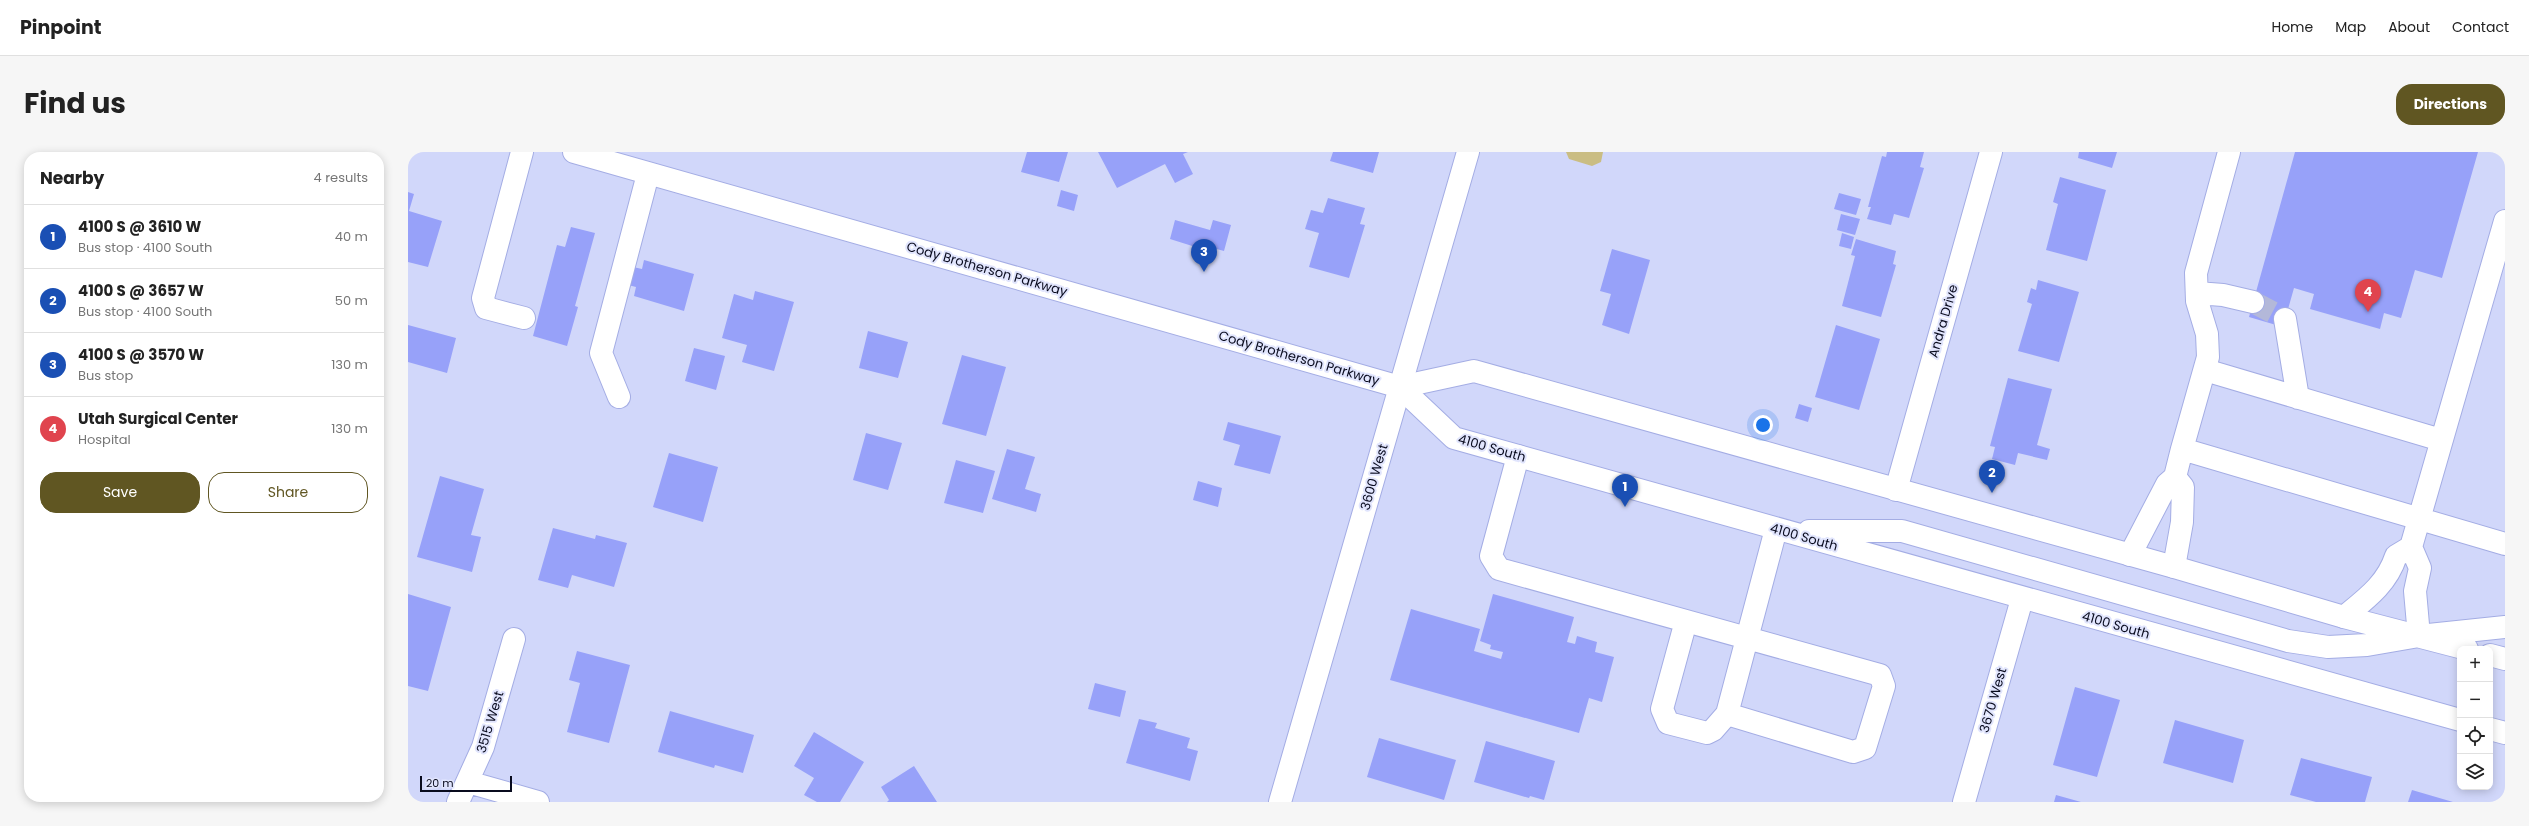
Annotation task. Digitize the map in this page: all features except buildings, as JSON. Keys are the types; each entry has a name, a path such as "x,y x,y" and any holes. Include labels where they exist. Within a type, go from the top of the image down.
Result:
{"main road":[{"path":"522,152 483,298 486,308 524,318"},
{"name":"Cody Brotherson Parkway","path":"574,152 1400,387"},
{"name":"3600 West","path":"1280,802 1468,152"},
{"name":"Andra Drive","path":"1896,490 1991,152"},
{"path":"2130,555 2166,484 2175,477 2205,370 2208,357 2207,334 2197,301 2196,273 2229,152"},
{"path":"619,397 601,353 648,174"},
{"path":"2419,636 2416,591 2420,568 2411,548 2505,221"},
{"path":"2197,293 2223,295 2253,302"},
{"path":"2285,319 2298,398"},
{"path":"2205,370 2441,440"},
{"path":"1400,387 1474,371 2174,567 2344,617 2457,646"},
{"name":"4100 South","path":"1400,387 1454,438 2022,599 2457,719"},
{"path":"2182,449 2418,520 2505,544"},
{"path":"1518,456 1491,556 1499,569 1880,675 1884,686 1865,748 1853,752 1726,714"},
{"path":"2174,567 2182,522 2183,487 2175,477"},
{"path":"1686,621 1662,709 1668,723 1707,733 1713,730 1726,714 1746,638 1780,530 1902,531 2288,641 2328,647 2367,645 2419,636 2505,627"},
{"path":"2344,617 2374,592 2391,572 2396,556 2411,548"},
{"name":"3670 West","path":"1964,802 2022,599"},
{"name":"3515 West","path":"458,802 483,747 514,640"},
{"path":"2493,656 2505,659"},
{"path":"2493,730 2505,733"},
{"path":"468,782 538,802"}],"shaded area":[{"path":"1566,152 1603,152 1601,162 1592,166 1569,159"}],"tunnel":[{"path":"2253,302 2285,319"}],"place":[{"name":"4100 S @ 3570 W","path":"1204,272"},
{"name":"Utah Surgical Center","path":"2368,312"},
{"name":"4100 S @ 3657 W","path":"1992,493"},
{"name":"4100 S @ 3610 W","path":"1625,507"}]}
